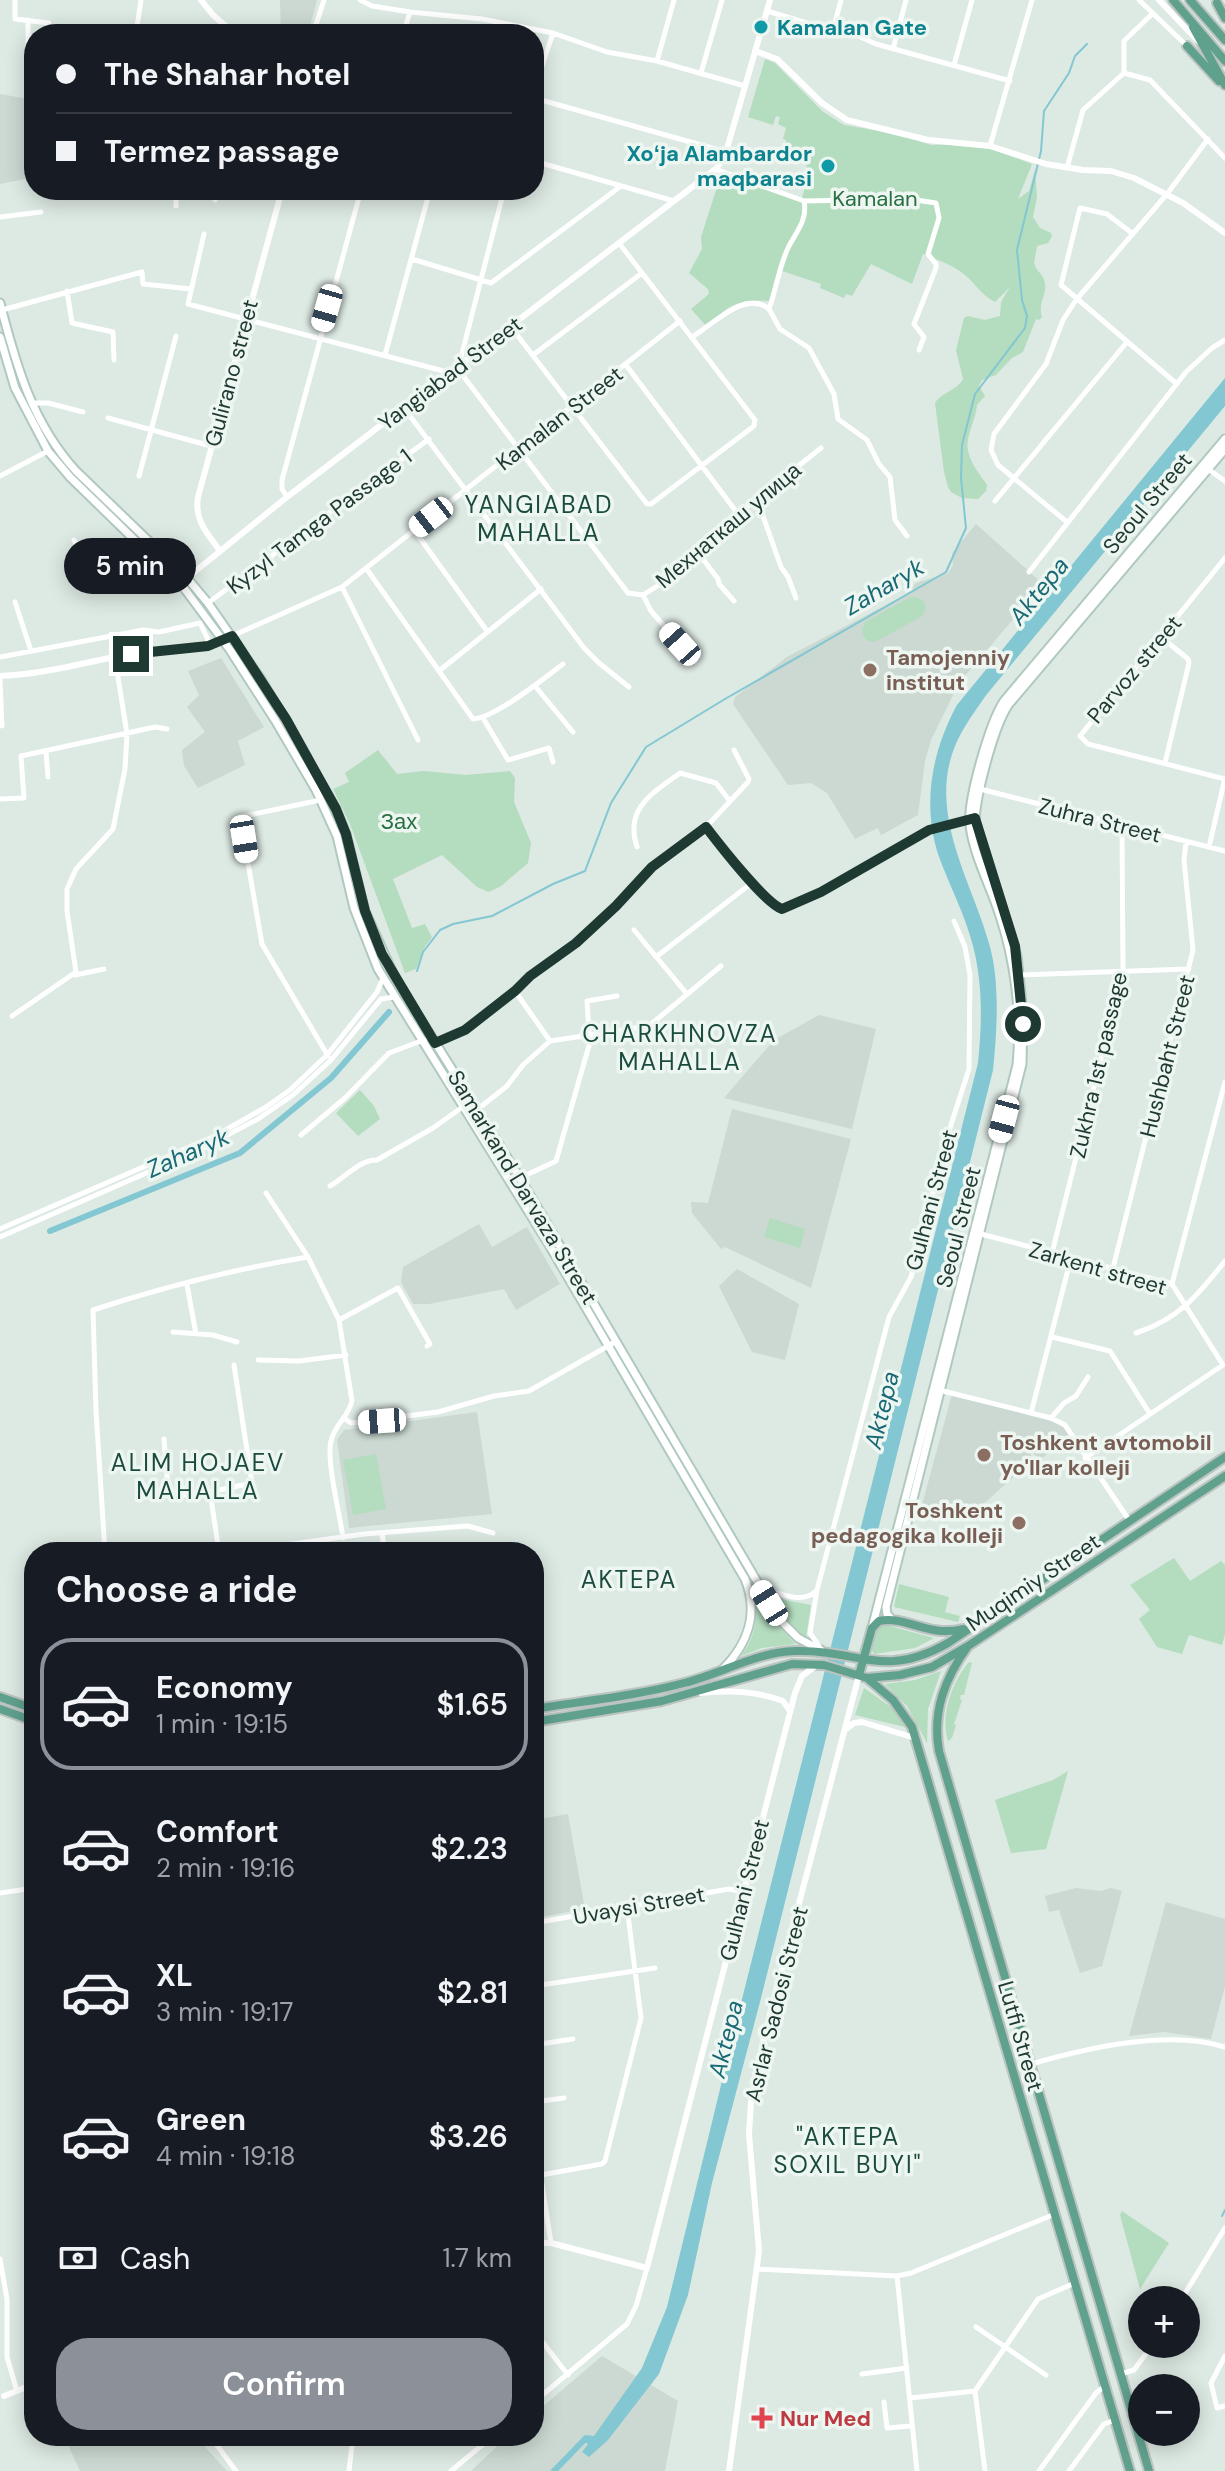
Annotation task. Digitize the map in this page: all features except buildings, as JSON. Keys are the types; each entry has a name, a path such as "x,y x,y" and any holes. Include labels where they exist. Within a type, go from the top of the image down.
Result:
{"main road":[{"path":"1173,0 1225,63"},
{"path":"1190,0 1225,40"},
{"path":"1216,2 1225,10"},
{"path":"1216,2 1225,18"},
{"path":"1188,15 1225,86"},
{"path":"1202,45 1225,63"},
{"path":"1187,46 1225,86"},
{"name":"Samarkand Darvaza Street","path":"1,306 13,359 32,404 59,452 187,578 232,636 286,719 336,809 346,834 365,911 395,997 465,1105 759,1588 789,1632 806,1644 827,1652"},
{"name":"Samarkand Darvaza Street","path":"0,337 15,388 48,451 70,477 184,588 223,640 275,720 327,812 337,836 364,938 383,977 401,989 520,1178 747,1583 752,1611 748,1631 737,1653 721,1671"},
{"name":"Seoul Street","path":"1208,469 1225,439"},
{"name":"Seoul Street","path":"863,1676 863,1661 981,1234 1021,1074 1024,1034 1012,936 972,819 978,789 999,724 1009,704 1225,449"},
{"name":"Seoul Street","path":"938,1390 1016,1075 1017,975"},
{"path":"892,1620 886,1607 938,1390"},
{"name":"Muqimiy Street","path":"544,1707 661,1688 779,1652 827,1652 863,1661 895,1662 918,1657 975,1625 1225,1457"},
{"name":"Muqimiy Street","path":"544,1720 690,1694 785,1665 824,1665 863,1676 895,1676 924,1670 968,1646 1225,1476"},
{"path":"1139,1515 1148,1519 1146,1528"},
{"path":"872,1628 880,1620 892,1620 940,1633 975,1625"},
{"name":"Lutfi Street","path":"968,1646 946,1684 938,1711 937,1738 1149,2471"},
{"name":"Lutfi Street","path":"863,1676 898,1705 907,1717 915,1738 1130,2471"},
{"path":"0,1697 24,1705"},
{"path":"565,1704 567,1717"},
{"path":"0,1709 24,1717"},
{"path":"996,2015 1007,2019 1014,2010"},
{"path":"1010,2063 1017,2053 1028,2060"}],"street":[{"path":"15,0 15,19 49,23"},
{"path":"137,24 141,0"},
{"path":"201,0 223,24"},
{"path":"316,24 324,0"},
{"path":"360,0 372,6 507,24"},
{"path":"657,61 674,0"},
{"path":"701,73 722,0"},
{"path":"770,0 726,152 715,169 804,201 928,200 936,203 939,218 928,254 936,268 914,324 924,337 919,350"},
{"path":"834,26 841,0"},
{"path":"893,49 906,0"},
{"path":"954,65 972,0"},
{"path":"990,146 1032,0"},
{"path":"1139,0 1187,46"},
{"path":"1159,0 1202,45"},
{"path":"767,11 810,24 834,26 893,49 1010,81"},
{"path":"406,24 410,12"},
{"path":"1067,168 1083,110 1124,73 1124,41 1152,14"},
{"path":"544,31 607,52 657,61 745,86"},
{"path":"544,60 553,33"},
{"path":"755,51 777,59 822,103 847,120 928,140 990,146 1046,164 1111,171 1167,194 1225,233"},
{"path":"1124,73 1150,80 1225,158"},
{"path":"544,101 726,152"},
{"path":"1067,522 995,460 991,450 994,434 1046,364 1063,320 1076,300 1167,194 1208,139"},
{"path":"544,164 675,201"},
{"name":"Yangiabad Street","path":"187,578 287,497 715,169"},
{"path":"412,259 491,283 621,186"},
{"path":"176,200 176,206"},
{"name":"Gulirano street","path":"220,551 200,523 196,511 279,200"},
{"path":"287,497 282,489 282,480 358,200"},
{"path":"385,355 427,200"},
{"path":"455,371 501,200"},
{"path":"769,309 788,249 805,215 804,201"},
{"path":"1133,234 1107,214 1080,208 1061,285 1177,384"},
{"path":"0,217 41,212"},
{"path":"204,234 188,304 455,371 519,449"},
{"path":"511,327 647,504 703,465 755,423 619,243"},
{"path":"1,306 142,272 143,284 191,289"},
{"path":"533,355 642,273"},
{"path":"67,291 72,323 113,332 114,360"},
{"path":"692,337 742,303 762,303 769,309 780,329 809,348 834,394 838,419 867,440 879,464 890,477 895,520 907,536"},
{"name":"Kamalan Street","path":"232,636 342,587 680,321"},
{"path":"139,476 176,336"},
{"path":"1029,572 1195,362 1225,340"},
{"path":"995,501 1127,342"},
{"path":"626,365 738,514"},
{"path":"32,404 48,403 83,412"},
{"path":"404,408 591,656 629,687"},
{"path":"108,418 211,446"},
{"name":"Kyzyl Tamga Passage 1","path":"208,603 429,439"},
{"name":"Мехнаткаш улица","path":"519,449 624,590 632,595 643,595 667,580 701,543 821,448"},
{"path":"0,476 48,451"},
{"path":"1208,469 1225,481"},
{"path":"757,499 781,567 796,598"},
{"path":"414,530 487,631"},
{"path":"74,540 95,584 148,552"},
{"path":"696,550 734,601"},
{"name":"Parvoz street","path":"1225,558 1080,736 1088,744 1225,778"},
{"path":"366,568 473,719 483,718 535,686 563,664"},
{"path":"342,587 418,740"},
{"path":"439,671 541,589"},
{"path":"643,595 651,611 695,661"},
{"path":"15,602 31,651"},
{"path":"0,657 143,630 159,632 200,623 210,645"},
{"path":"2,726 0,678 47,672 147,650 210,645 232,636"},
{"path":"1161,637 1189,663 1165,763"},
{"path":"74,974 67,889 76,869 113,829 125,769 127,734 115,658"},
{"path":"535,686 573,732"},
{"path":"483,718 508,760 549,748 553,762"},
{"path":"0,799 24,798 21,756 155,727 167,729"},
{"path":"435,1043 465,1030 530,976 576,943 652,867 706,827 749,779 734,750"},
{"path":"46,752 48,777"},
{"path":"637,847 635,816 640,805 680,773 719,784 730,800"},
{"path":"1209,847 1225,778"},
{"name":"Zuhra Street","path":"978,789 1225,851"},
{"path":"316,801 240,817 262,944 329,1058"},
{"path":"706,827 776,907 789,908 927,831 972,819"},
{"name":"Zukhra 1st passage","path":"1052,1253 1123,971 1122,827"},
{"name":"Hushbaht Street","path":"1113,1268 1193,950 1184,860 1186,842"},
{"path":"656,957 753,882"},
{"name":"Gulhani Street","path":"827,1652 810,1635 817,1590 889,1317 911,1277 949,1131 969,1069 970,975 965,947 954,921"},
{"path":"634,930 687,994"},
{"path":"478,1109 507,1086 523,1065 550,1041 649,1026 721,966"},
{"path":"12,1016 74,974 104,969"},
{"path":"1017,975 1189,969"},
{"path":"0,1229 233,1127 276,1100 329,1058 377,992 383,977"},
{"path":"377,992 392,983"},
{"path":"0,1237 236,1132 286,1100 329,1058 392,983"},
{"path":"515,991 550,1041"},
{"path":"589,1033 587,1001 617,996"},
{"path":"381,999 395,997"},
{"path":"520,1178 556,1161 590,1042 579,1035"},
{"path":"301,1135 345,1098 389,1053 424,1040"},
{"path":"1172,1284 1225,1082"},
{"path":"330,1186 347,1177 357,1166 377,1160 465,1105"},
{"path":"266,1193 308,1257 339,1320 352,1401 345,1419 333,1432 330,1448 343,1538"},
{"name":"Zarkent street","path":"981,1234 1172,1284 1223,1365"},
{"path":"104,1542 93,1310 152,1290 308,1257"},
{"path":"1031,1413 1071,1258"},
{"path":"1136,1333 1153,1328 1186,1308 1225,1261"},
{"path":"187,1285 196,1334"},
{"path":"339,1320 398,1288 430,1344 427,1346"},
{"path":"173,1332 237,1342"},
{"path":"1052,1337 1110,1351 1150,1414"},
{"path":"345,1419 351,1423 382,1421 529,1391 612,1344"},
{"path":"258,1360 299,1361 346,1355"},
{"path":"164,1439 168,1488 173,1496 252,1483 234,1365"},
{"path":"1085,1458 1223,1365"},
{"path":"1051,1418 1064,1403 1076,1396 1088,1377"},
{"path":"938,1390 1051,1418 1065,1425 1130,1521"},
{"path":"210,1492 218,1542"},
{"path":"321,1542 468,1526 493,1533"},
{"path":"382,1534 383,1542"},
{"path":"759,1588 804,1598 817,1590"},
{"name":"Gulhani Street","path":"544,2394 627,2324 636,2306 794,1696 805,1672 824,1665"},
{"name":"Asrlar Sadosi Street","path":"729,2471 758,2244 749,2134 751,2102 765,2033 845,1732 863,1676"},
{"path":"690,1694 741,1690 781,1700 794,1696"},
{"path":"781,1700 788,1704 790,1711"},
{"path":"845,1732 852,1724 862,1722 915,1738"},
{"path":"0,1893 24,1889"},
{"name":"Uvaysi Street","path":"544,1921 729,1889 744,1892"},
{"path":"544,2174 605,2161 641,2018 627,1907"},
{"path":"544,1985 655,1968"},
{"path":"544,2043 573,2039"},
{"path":"1028,2060 1149,2042 1196,2041 1225,2047"},
{"path":"544,2101 564,2098"},
{"path":"544,2195 551,2243"},
{"path":"756,2269 897,2276 1055,2214"},
{"path":"1190,2286 1225,2228"},
{"path":"544,2243 647,2268"},
{"path":"0,2259 7,2299 7,2357 17,2391"},
{"path":"897,2276 917,2471"},
{"path":"985,2471 975,2391 1041,2297 1075,2283"},
{"path":"976,2327 1046,2375"},
{"path":"544,2344 568,2375"},
{"path":"1225,2356 1211,2383 1217,2408 1225,2406"},
{"path":"1120,2374 1134,2370 1143,2358"},
{"path":"862,2374 907,2368"},
{"path":"1039,2471 1096,2393 1105,2386"},
{"path":"4,2396 24,2388"},
{"path":"910,2398 975,2391"},
{"path":"884,2402 887,2428 911,2426"},
{"path":"1069,2471 1104,2424 1115,2420"},
{"path":"217,2446 236,2471"},
{"path":"349,2471 352,2446"},
{"path":"451,2471 480,2446"}],"shaded area":[{"path":"280,0 317,0 311,24 281,24"},
{"path":"0,94 24,98 24,179 0,184"},
{"name":"Tamojenniy institut","path":"976,524 1043,584 959,683 931,740 918,815 881,835 878,828 855,839 827,793 811,783 788,785 733,704 735,697 787,657 905,595 916,583 948,573 953,566 952,553"},
{"path":"221,658 264,727 238,741 245,765 198,788 184,766 182,750 205,732 187,707 199,695 188,671"},
{"path":"819,1015 876,1029 852,1129 724,1098 774,1040"},
{"path":"732,1109 851,1139 811,1288 725,1247 721,1249 692,1213 691,1202 708,1203"},
{"path":"479,1224 492,1247 527,1227 560,1284 516,1310 504,1289 429,1304 413,1304 401,1282 403,1267"},
{"path":"737,1269 799,1304 785,1360 752,1352 719,1286"},
{"name":"Toshkent avtomobil yo'llar kolleji","path":"952,1394 1061,1424 1069,1435 1040,1460 1031,1451 1031,1461 978,1509 965,1506 962,1518 922,1505"},
{"path":"477,1412 492,1514 349,1528 337,1440 344,1430"},
{"path":"568,1814 585,1909 544,1916 544,1818"},
{"path":"1076,1888 1122,1891 1102,1966 1080,1973 1059,1910 1049,1912 1045,1896"},
{"path":"1166,1902 1225,1919 1225,1986 1211,2039 1164,2032 1129,2036"},
{"path":"602,2356 678,2401 665,2471 471,2471 497,2446 544,2446 544,2405"},
{"path":"69,2446 204,2446 227,2471 80,2471"}],"green space":[{"name":"Kamalan","path":"765,59 775,63 822,111 844,125 897,134 931,145 964,144 994,150 1032,164 1018,199 1029,191 1035,170 1037,197 1033,217 1040,228 1052,236 1048,243 1037,246 1034,263 1045,285 1042,317 1036,319 1023,352 1012,358 996,375 982,380 979,386 985,396 977,405 967,446 971,460 987,485 986,491 978,499 962,498 948,487 935,403 963,379 956,350 964,318 985,320 1000,316 1001,302 1010,287 995,302 960,271 923,254 912,284 871,264 852,296 846,294 844,298 820,288 821,284 779,270 769,301 750,301 728,308 708,328 691,309 709,294 708,289 689,273 702,249 701,237 719,181 728,184 731,177 801,201 809,174 802,152 784,147 786,128 778,124 780,117 776,116 773,125 748,117"},
{"path":"911,597 924,602 922,616 877,641 865,638 862,630 865,622"},
{"name":"Зах","path":"378,750 397,774 424,771 466,775 510,771 515,778 514,802 531,843 528,863 489,892 477,887 442,855 393,879 412,928 425,924 432,937 416,969 405,973 350,824 333,789 349,782 345,773"},
{"path":"360,1090 374,1106 380,1119 358,1136 336,1113"},
{"path":"770,1218 805,1229 800,1248 764,1237"},
{"path":"376,1454 386,1509 353,1515 343,1460"},
{"path":"1174,1558 1190,1581 1221,1561 1225,1565 1225,1634 1222,1645 1189,1635 1182,1654 1157,1647 1139,1619 1150,1610 1130,1585"},
{"path":"899,1584 949,1597 945,1612 960,1616 958,1622 894,1607"},
{"path":"752,1585 773,1620 795,1644 762,1648 741,1656 751,1640 756,1622"},
{"path":"771,1597 811,1605 806,1638 786,1620"},
{"path":"882,1624 934,1638 915,1648 874,1654 871,1649 876,1628"},
{"path":"969,1662 972,1663 964,1695 961,1695 956,1725 948,1741 946,1720 949,1699 957,1679"},
{"path":"941,1671 928,1709 927,1743 907,1706 885,1684 915,1680"},
{"path":"864,1688 891,1707 905,1727 855,1715"},
{"path":"1068,1771 1046,1849 1011,1853 995,1800 1053,1780"},
{"path":"1122,2211 1169,2243 1142,2286 1139,2286 1120,2215"}],"water":[{"name":"Aktepa","path":"1225,378 1225,406 987,694 955,746 948,772 946,798 956,848 993,961 997,1008 993,1070 712,2183 688,2295 659,2374 608,2440 589,2457 582,2452 588,2444 579,2442 585,2435 594,2436 642,2368 667,2307 978,1063 979,975 966,922 933,835 930,797 941,741 957,705"}],"waterway":[{"name":"Zaharyk","path":"417,971 423,952 440,930 453,924 492,916 585,871 611,803 646,747 946,572 966,528 961,478 962,445 975,394 1025,328 1027,316 1022,300 1017,250 1041,151 1044,111 1069,73 1075,56 1087,44"},
{"name":"Zaharyk","path":"50,1231 240,1153 331,1078 389,1012"},
{"path":"1222,2216 1225,2210"},
{"name":"Aktepa","path":"554,2471 585,2439"}],"place":[{"name":"Kamalan Gate","path":"761,27"},
{"name":"Xoʻja Alambardor maqbarasi","path":"828,166"},
{"name":"Tamojenniy institut","path":"870,670"},
{"name":"Toshkent avtomobil yo'llar kolleji","path":"984,1455"},
{"name":"Toshkent pedagogika kolleji","path":"1019,1523"},
{"name":"Nur Med","path":"762,2418"}],"district":[{"name":"YANGIABAD MAHALLA","path":"539,519"},
{"name":"CHARKHNOVZA MAHALLA","path":"680,1048"},
{"name":"ALIM HOJAEV MAHALLA","path":"198,1477"},
{"name":"AKTEPA","path":"629,1580"},
{"name":"\"AKTEPA SOXIL BUYI\"","path":"848,2151"}],"route":[{"path":"131,654 208,646 232,636 286,719 336,809 346,834 365,911 382,954 435,1043 465,1030 530,976 576,943 652,867 706,827 728,856 775,906 782,909 821,892 929,830 975,818 1015,946 1023,1024"}]}
